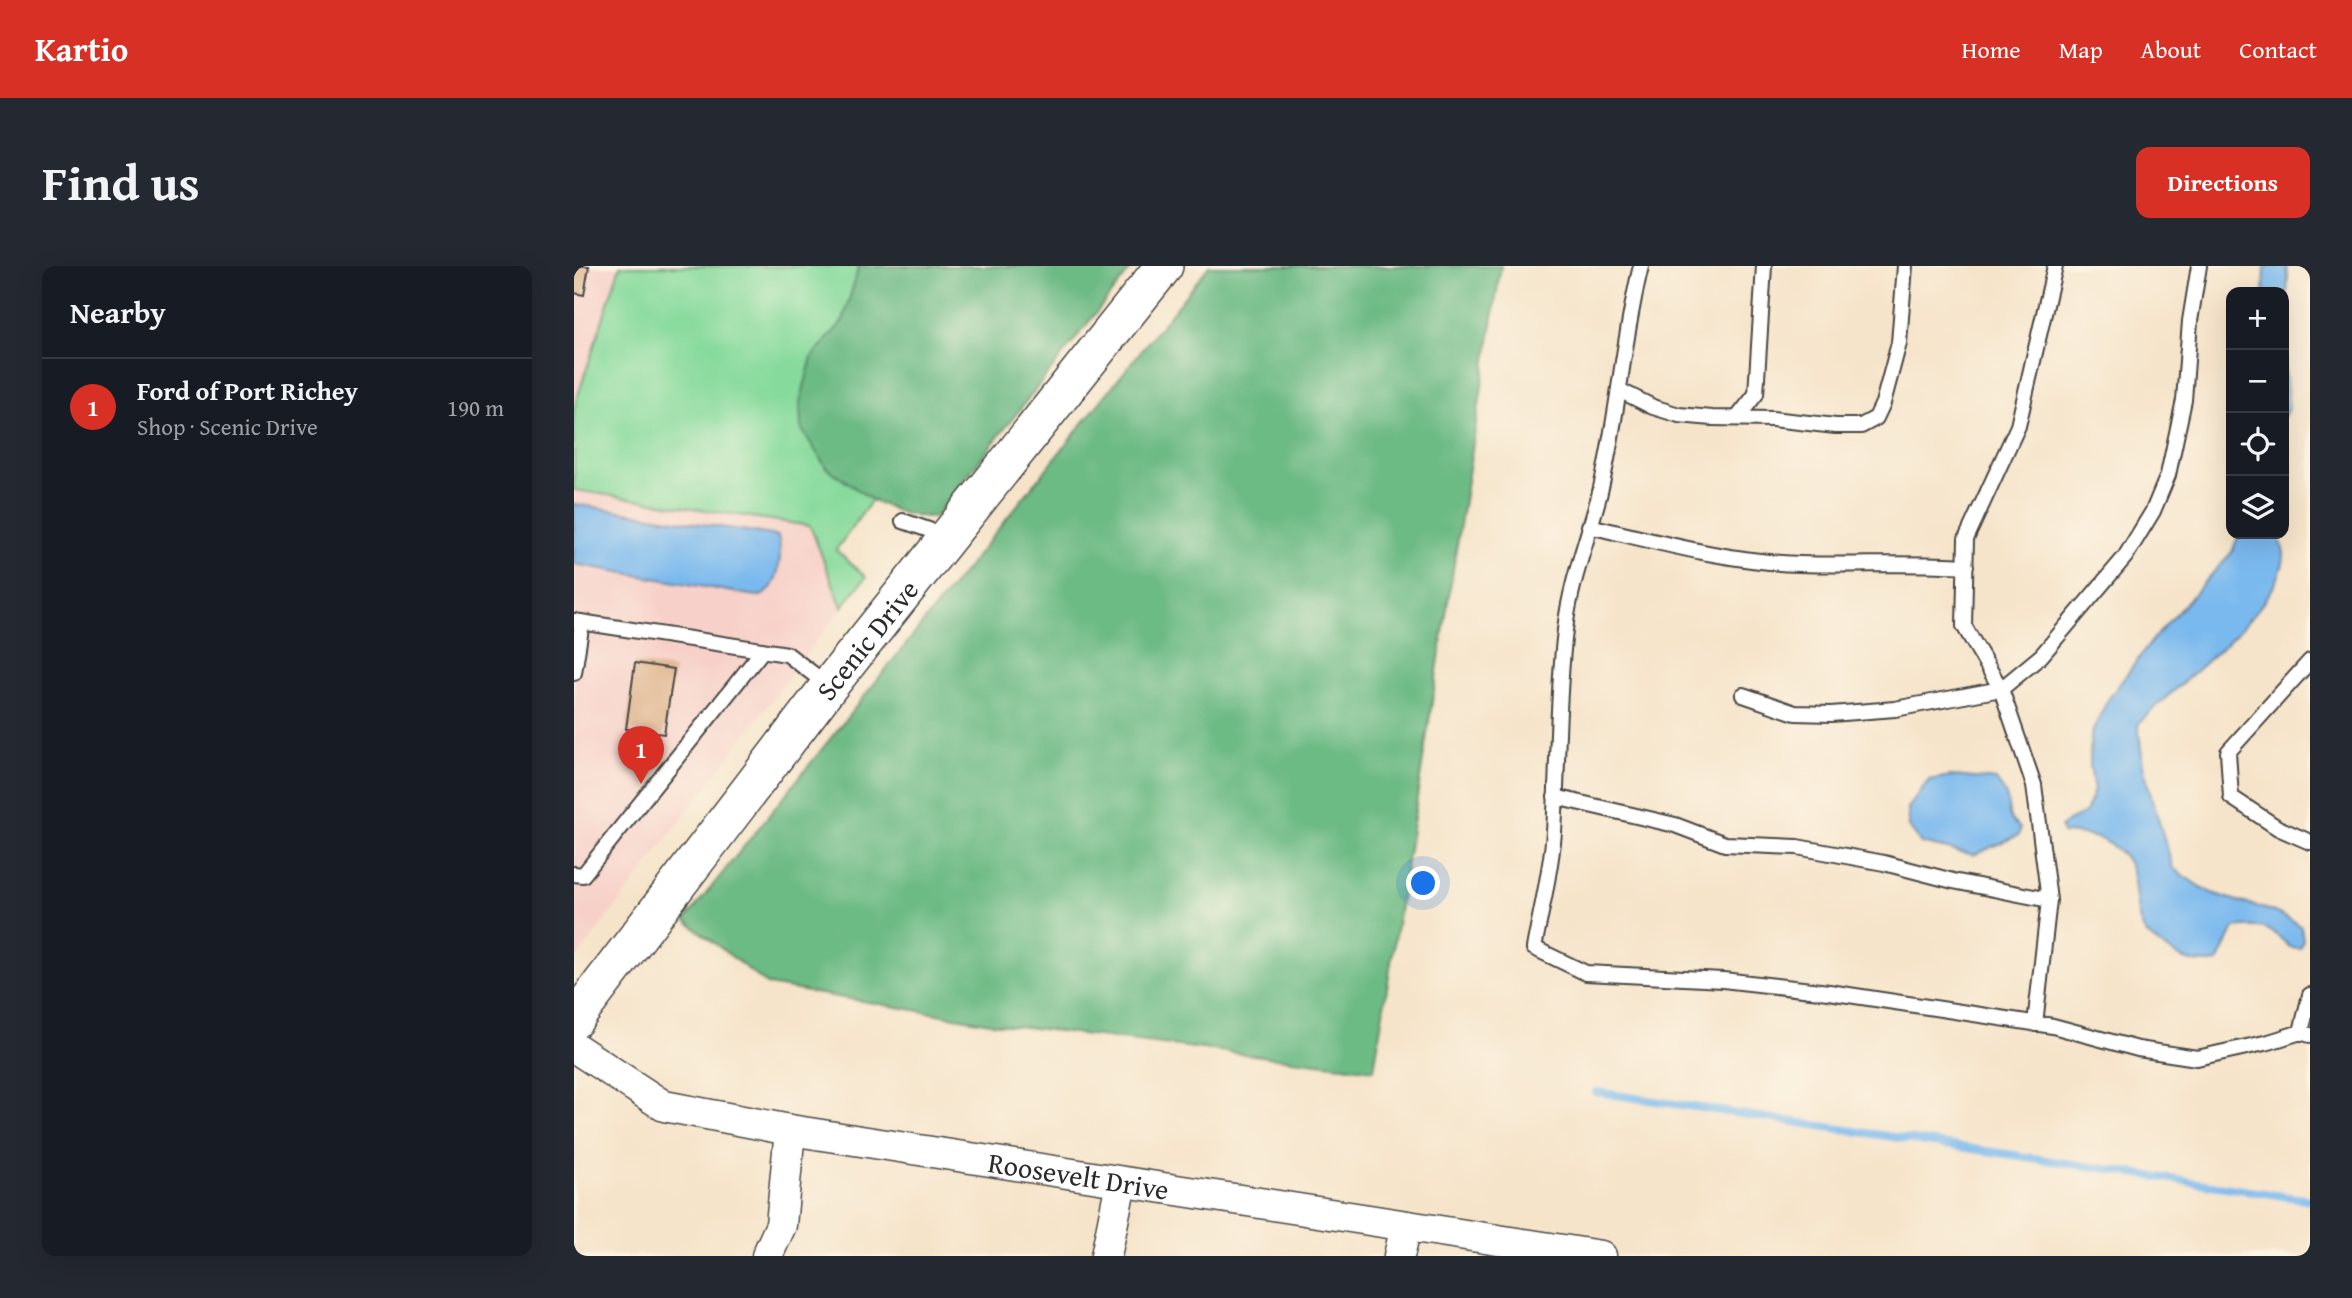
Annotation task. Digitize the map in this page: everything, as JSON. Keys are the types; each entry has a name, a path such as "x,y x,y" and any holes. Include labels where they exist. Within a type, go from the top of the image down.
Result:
{"street":[{"name":"Scenic Drive","path":"574,1020 829,686 1164,266"},
{"name":"Roosevelt Drive","path":"574,1047 664,1106 790,1130 1601,1256"},
{"path":"767,1256 781,1225 790,1130"},
{"path":"1106,1256 1121,1182"},
{"path":"1399,1256 1406,1226"}],"lane":[{"path":"1641,266 1632,303 1599,496 1580,554 1565,627 1558,701 1553,835 1534,948 1586,973 1723,979 1829,992 2053,1026 2138,1049 2197,1058 2306,1033 2310,995"},
{"path":"1738,417 1756,394 1764,266"},
{"path":"1619,390 1653,407 1679,415 1861,426 1876,418 1883,403 1899,343 1905,266"},
{"path":"2035,1024 2049,900 2034,785 2001,689 1964,625 1966,539 2018,426 2055,266"},
{"path":"1743,695 1795,713 1831,714 1895,709 2001,689 2041,656 2125,557 2152,512 2168,475 2184,400 2190,321 2199,266"},
{"path":"1756,394 1772,419"},
{"path":"903,521 946,539"},
{"path":"1589,526 1737,558 1799,564 1918,562 1966,566"},
{"path":"574,673 578,621 787,654 829,686"},
{"path":"574,874 583,875 763,650"},
{"path":"2310,661 2228,752 2231,797 2277,828 2310,842"},
{"path":"1555,797 1675,825 1725,844 1797,847 1884,863 1953,881 2049,900"}],"shaded area":[{"path":"574,266 620,266 574,408"},
{"path":"574,490 810,526 842,607 574,962"}],"green space":[{"path":"620,266 859,266 843,322 812,357 825,467 872,500 836,550 866,577 842,607 810,526 574,490 574,408"},
{"path":"859,266 1133,266 934,518 905,514 872,500 826,467 801,428 800,402 812,357 843,321"},
{"path":"1209,266 1501,266 1374,1070 990,1023 768,985 685,920"}],"water":[{"path":"2265,266 2287,266 2288,287 2264,287"},
{"path":"574,504 778,536 780,556 776,578 769,590 761,596 574,564"},
{"path":"2237,539 2278,539 2284,554 2279,576 2266,599 2247,622 2138,724 2143,765 2173,868 2209,892 2291,920 2301,927 2303,939 2300,948 2290,947 2266,928 2234,928 2218,962 2204,963 2173,953 2145,932 2138,914 2132,871 2122,854 2101,840 2063,833 2061,827 2085,813 2094,791 2090,765 2091,735 2107,701 2154,638 2232,552"},
{"path":"1952,776 1996,780 2008,801 2011,820 2020,828 2019,835 1974,855 1921,843 1909,827 1908,808 1929,780"}],"building":[{"path":"574,266 589,266 584,295 574,293"},
{"path":"635,663 674,669 664,734 626,729"}],"waterway":[{"path":"1596,1092 2310,1200"}],"place":[{"name":"Ford of Port Richey","path":"641,784"}]}
